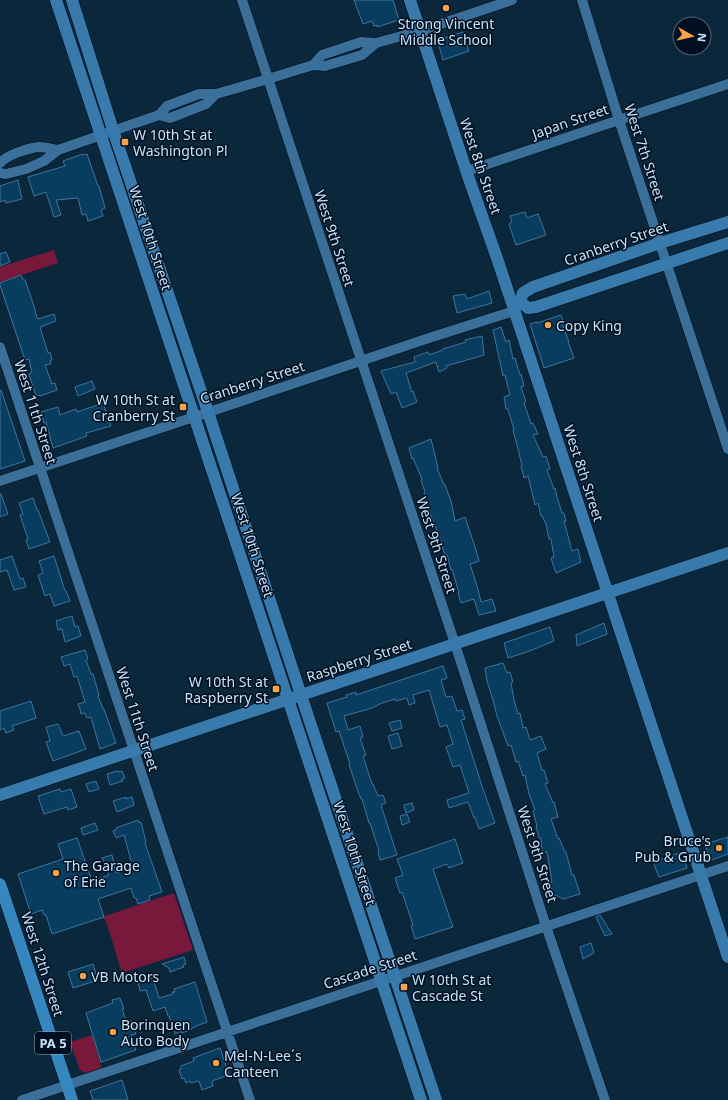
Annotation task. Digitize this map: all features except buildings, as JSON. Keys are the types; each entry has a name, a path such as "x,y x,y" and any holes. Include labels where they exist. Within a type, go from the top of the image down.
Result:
{"main road":[{"name":"West 12th Street","path":"0,884 72,1100"}],"street":[{"name":"West 10th Street","path":"56,0 421,1100"},
{"name":"West 10th Street","path":"72,0 113,130 436,1100"},
{"name":"West 9th Street","path":"242,0 455,644 546,926 605,1100"},
{"name":"West 8th Street","path":"410,0 467,171 515,305 728,957"},
{"path":"0,172 6,174 26,169 44,161 58,150 159,115 170,118 206,104 216,94 313,65 325,66 362,55 376,43 512,0"},
{"name":"West 7th Street","path":"582,0 619,120 728,449"},
{"name":"Japan Street","path":"467,171 728,84"},
{"path":"0,163 4,159 20,152 39,147 58,150"},
{"name":"Cranberry Street","path":"0,480 361,361 515,305 523,293 533,287 660,243 728,222"},
{"path":"515,305 528,308 536,307 728,243"},
{"path":"148,276 161,271"},
{"name":"West 11th Street","path":"0,347 250,1100"},
{"name":"Raspberry Street","path":"0,795 728,553"},
{"path":"241,558 254,554"},
{"name":"Cascade Street","path":"22,1100 728,866"},
{"path":"348,881 362,877"}],"shaded area":[{"path":"54,250 58,263 0,282 0,267"},
{"path":"174,893 193,950 122,973 106,921 102,917"},
{"path":"92,1035 102,1068 85,1073 80,1070 70,1042"}],"place":[{"name":"Strong Vincent Middle School","path":"446,8"},
{"name":"W 10th St at Washington Pl","path":"125,142"},
{"name":"Copy King","path":"548,325"},
{"name":"W 10th St at Cranberry St","path":"183,407"},
{"name":"W 10th St at Raspberry St","path":"276,689"},
{"name":"Bruce's Pub & Grub","path":"719,848"},
{"name":"The Garage of Erie","path":"56,873"},
{"name":"VB Motors","path":"83,976"},
{"name":"W 10th St at Cascade St","path":"404,987"},
{"name":"Borinquen Auto Body","path":"113,1032"},
{"name":"Mel-N-Lee´s Canteen","path":"216,1063"}]}
